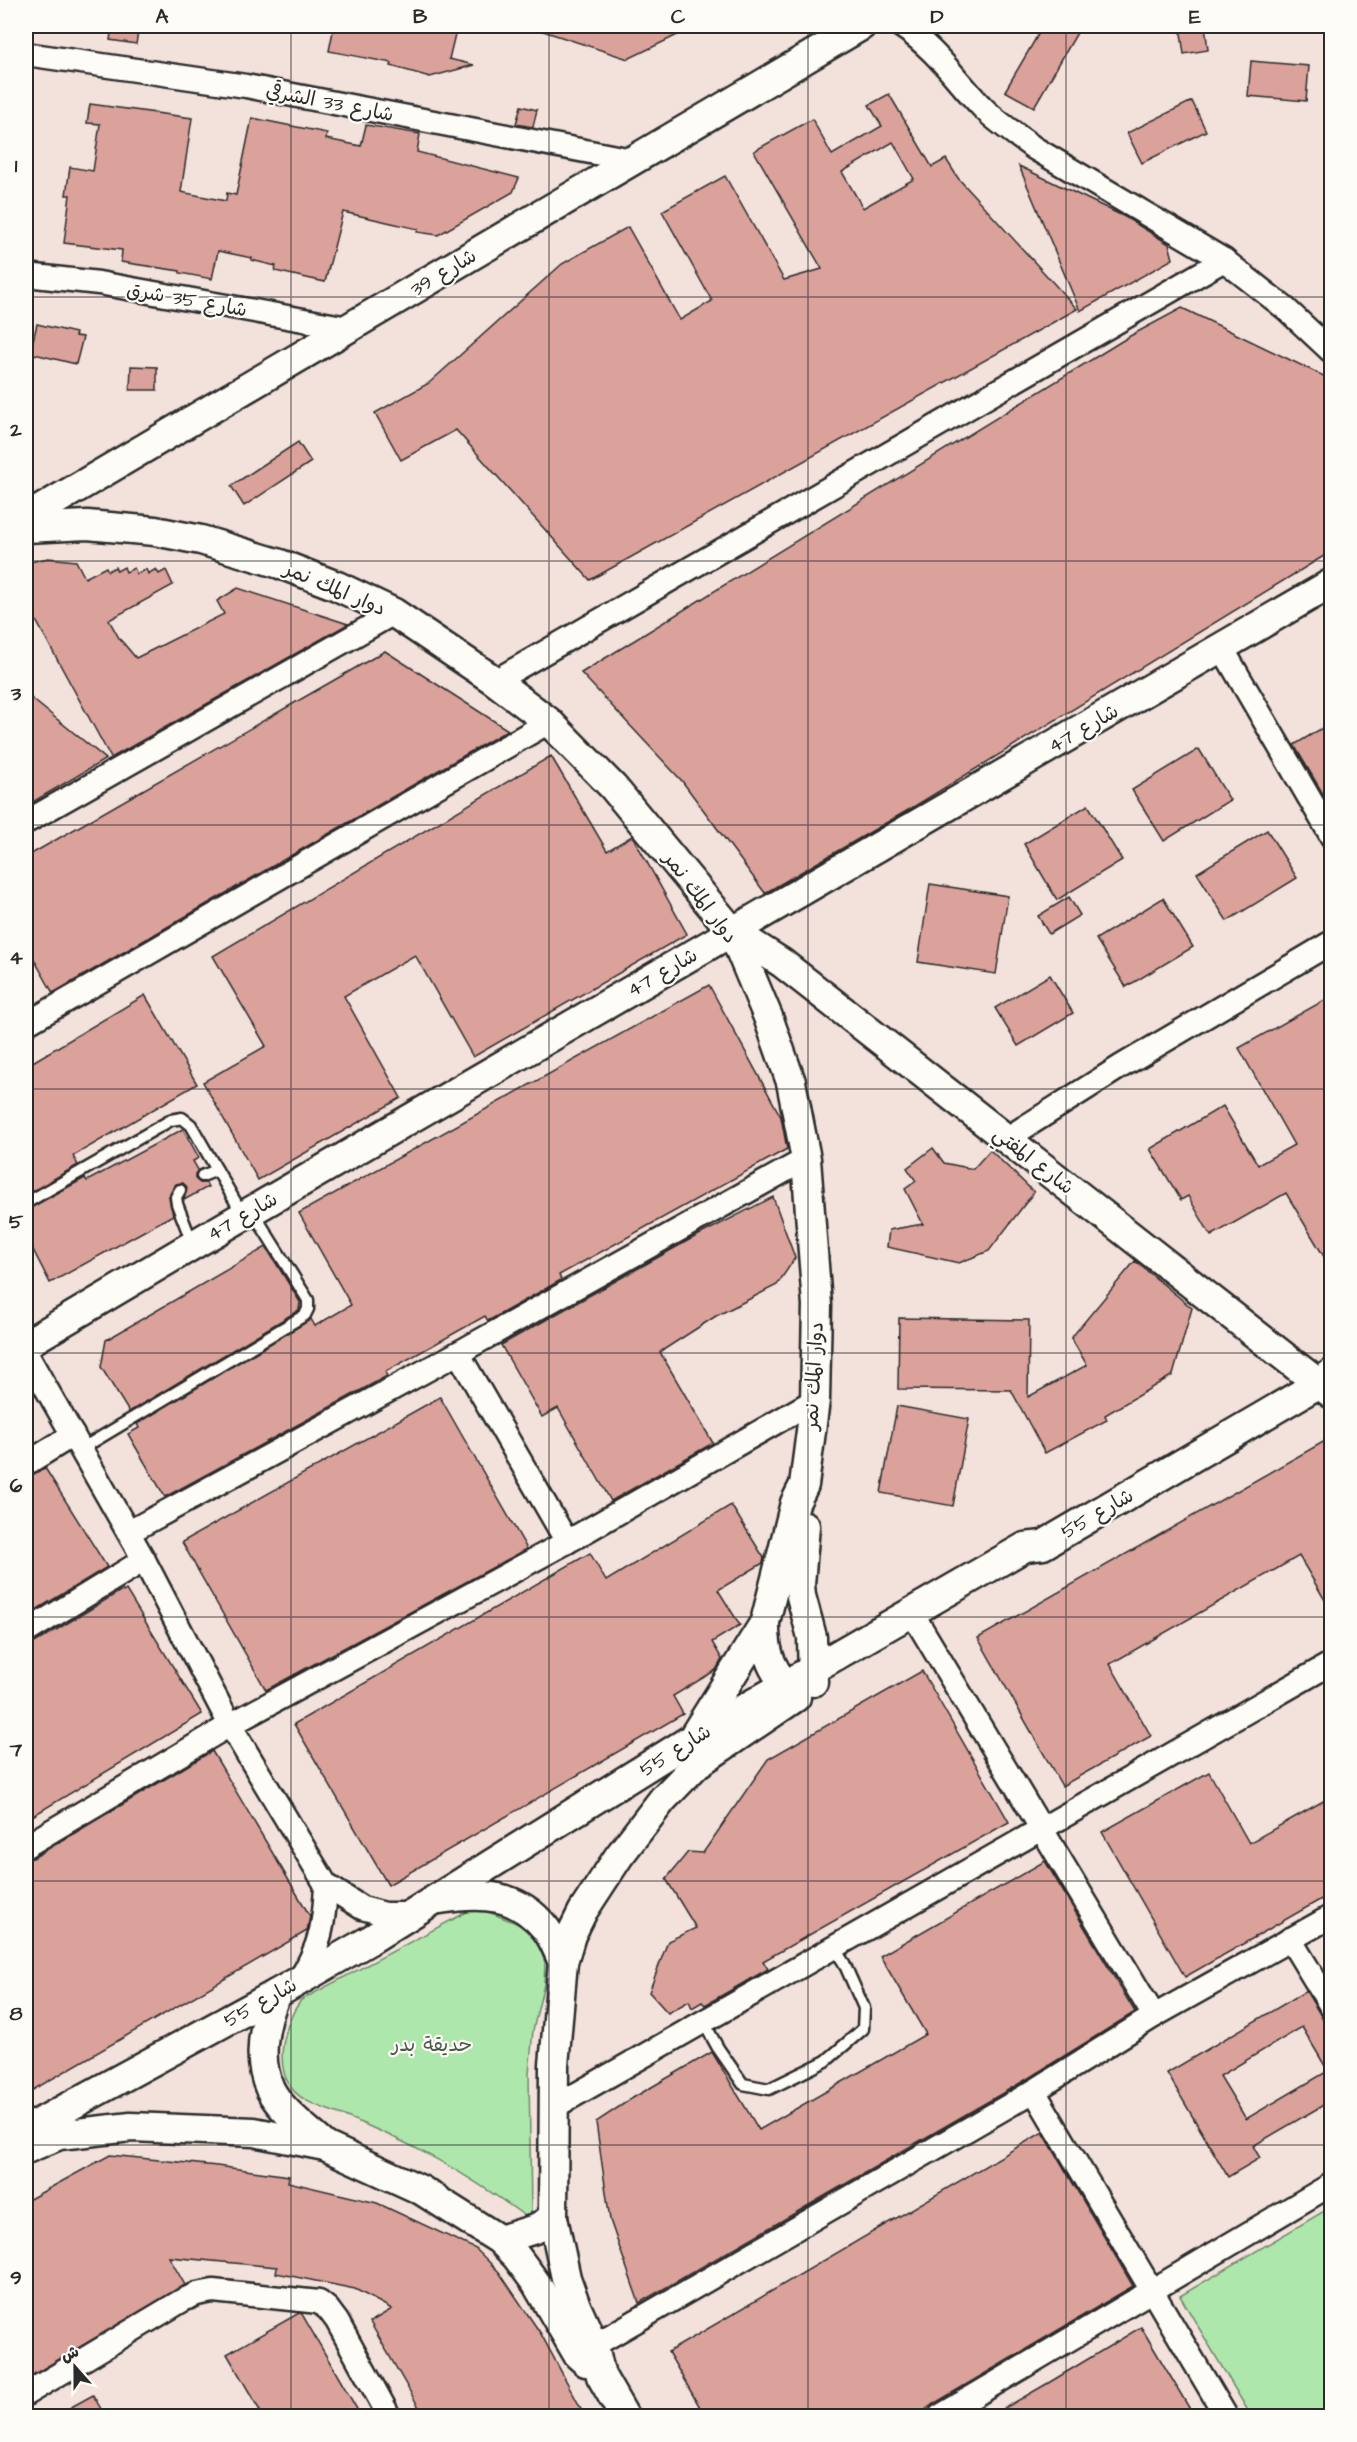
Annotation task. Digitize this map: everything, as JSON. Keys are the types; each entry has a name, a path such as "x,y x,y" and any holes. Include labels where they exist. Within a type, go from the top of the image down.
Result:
{"street":[{"name":"شارع 39","path":"26,518 861,26"},
{"path":"901,26 928,46 984,109 1034,148 1224,260 1286,309 1332,352"},
{"name":"شارع 33 الشرقي","path":"26,54 246,86 632,160"},
{"path":"495,681 1224,260"},
{"name":"شارع 35 شرق","path":"26,275 99,283 348,328"},
{"name":"دوار المك نمر","path":"26,528 87,525 155,531 201,540 290,568 394,612 495,681 549,722 613,787 732,931 768,1017 791,1082 806,1159 817,1305 815,1400 804,1485 795,1503 765,1622 767,1656 802,1684"},
{"name":"شارع 47","path":"26,1344 1332,583"},
{"path":"26,822 394,612"},
{"path":"1222,648 1332,837"},
{"path":"26,1024 549,722"},
{"name":"شارع المفتي","path":"732,931 782,963 1327,1384"},
{"path":"1006,1138 1140,1055 1332,942"},
{"path":"129,1532 458,1353 806,1159"},
{"path":"26,1353 129,1532 230,1725 326,1885 362,1908 385,1914 470,1894 497,1897 509,1901 536,1917 547,1929 563,1962"},
{"path":"458,1353 567,1542"},
{"name":"شارع 55","path":"31,2134 422,1907 693,1738 802,1684 872,1635 916,1621 1026,1547 1043,1545 1327,1384"},
{"path":"26,1846 230,1725 567,1542 815,1400"},
{"path":"26,1464 77,1442"},
{"path":"802,1684 812,1637 800,1584 807,1504 804,1485"},
{"path":"26,1632 144,1560"},
{"path":"586,2350 553,2218 554,2066 563,1962 571,1935 583,1911 619,1856 670,1790 697,1764 802,1684 916,1621 1154,2016"},
{"path":"693,1738 765,1622"},
{"path":"809,1622 838,1636 872,1635"},
{"path":"554,2107 1332,1663"},
{"path":"325,2146 281,2104 270,2088 262,2045 266,2019 319,1944 324,1922 326,1885"},
{"path":"586,2350 1034,2091 1154,2016 1332,1916"},
{"path":"1290,1939 1332,2008"},
{"path":"1034,2091 1226,2416"},
{"path":"31,2134 59,2135 96,2129 131,2127 182,2127 254,2132 325,2146 421,2190 500,2240 516,2256 586,2350 601,2376 616,2414"},
{"path":"940,2416 1332,2184"},
{"path":"500,2240 535,2229 553,2218"},
{"path":"26,2394 183,2300 213,2291 319,2302 338,2321 389,2416"}],"lane":[{"path":"26,1203 171,1120 182,1118 191,1125 217,1170 308,1300 305,1315 77,1442"},
{"path":"202,1176 217,1170"},
{"path":"180,1190 176,1197 177,1204 193,1245"},
{"path":"703,2021 718,2048 743,2084 769,2089 826,2061 863,2028 864,2008 844,1963 833,1946"}],"green space":[{"name":"حديقة بدر","path":"476,1907 516,1923 535,1935 545,1962 544,1984 533,2030 529,2073 531,2214 525,2216 480,2185 414,2147 300,2097 290,2086 283,2066 282,2054 286,2031 301,2000"},
{"path":"1331,2207 1331,2416 1251,2416 1180,2296"}],"building":[{"path":"112,26 139,26 136,44 110,40"},
{"path":"334,26 457,26 449,59 474,65 430,77 391,66 392,63 329,51"},
{"path":"537,26 696,26 628,59 537,29"},
{"path":"1043,26 1081,26 1034,107 1005,91"},
{"path":"1180,26 1205,26 1208,50 1184,54"},
{"path":"1251,61 1309,66 1306,101 1248,96"},
{"path":"889,94 932,167 946,159 958,178 1077,309 590,580 456,430 401,460 375,413 429,383 562,264 628,227 680,320 712,301 662,211 725,176 784,280 822,269 754,151 812,119 832,155 882,126 869,105","holes":["893,142 914,179 863,208 842,172"]},
{"path":"1192,101 1206,131 1142,163 1127,133"},
{"path":"90,104 192,118 181,192 226,201 227,193 236,195 252,118 327,133 326,139 361,146 366,125 420,134 417,152 519,178 513,192 438,235 417,232 418,229 343,212 325,282 275,271 276,266 218,251 212,279 180,273 180,271 121,262 122,250 64,243 70,195 66,195 70,167 93,171 100,124 87,123"},
{"path":"521,106 537,110 533,127 516,124"},
{"path":"1019,166 1125,217 1169,244 1173,259 1080,311"},
{"path":"1182,308 1332,380 1332,551 910,809 765,893 682,781 581,673 1130,336"},
{"path":"37,324 76,333 75,336 83,337 76,364 30,353"},
{"path":"131,366 157,367 157,390 130,390"},
{"path":"298,442 311,462 244,506 231,486"},
{"path":"48,558 76,561 85,578 106,567 108,571 115,567 117,571 124,567 126,572 134,568 137,574 146,569 148,574 156,569 159,574 166,570 173,585 109,620 119,638 136,658 224,614 217,601 238,588 348,624 111,758 26,602 26,563"},
{"path":"385,651 508,730 53,993 26,945 26,857"},
{"path":"26,694 106,759 26,806"},
{"path":"1332,722 1332,809 1294,745"},
{"path":"1199,749 1230,800 1164,841 1132,790"},
{"path":"551,756 607,851 632,836 687,934 473,1057 415,955 344,996 401,1098 258,1180 203,1082 266,1046 213,956"},
{"path":"1088,805 1122,860 1057,900 1024,844"},
{"path":"1267,830 1297,878 1227,921 1197,873"},
{"path":"930,884 1008,896 996,974 918,962"},
{"path":"1069,897 1080,915 1049,934 1038,916"},
{"path":"1163,898 1193,947 1126,987 1096,939"},
{"path":"1050,975 1073,1013 1018,1046 995,1008"},
{"path":"709,985 781,1117 787,1149 559,1275 561,1280 488,1321 485,1316 385,1372 387,1376 165,1497 128,1434 139,1428 137,1424 311,1319 315,1326 351,1305 299,1213"},
{"path":"145,995 197,1084 73,1156 78,1165 26,1195 26,1066"},
{"path":"1332,996 1332,1270 1286,1193 1211,1236 1188,1196 1181,1200 1150,1149 1223,1106 1258,1165 1294,1145 1239,1048"},
{"path":"183,1129 199,1158 193,1161 198,1170 195,1179 200,1183 206,1183 208,1187 184,1200 187,1187 183,1183 176,1184 169,1197 173,1215 50,1283 26,1236 26,1210 85,1178 87,1181"},
{"path":"933,1148 944,1163 973,1169 990,1150 1034,1192 989,1251 959,1263 887,1247 889,1230 923,1224 905,1189 916,1181 907,1168"},
{"path":"773,1197 795,1258 777,1285 716,1316 660,1352 713,1443 611,1501 558,1408 542,1417 501,1345 689,1240"},
{"path":"266,1247 300,1302 299,1310 129,1412 101,1367 106,1340"},
{"path":"1135,1261 1192,1308 1173,1375 1105,1415 1107,1420 1045,1453 1011,1390 898,1389 899,1318 1029,1320 1028,1397 1087,1365 1071,1338"},
{"path":"440,1397 527,1549 266,1690 182,1542"},
{"path":"897,1406 969,1419 953,1506 881,1493"},
{"path":"1332,1437 1332,1612 1299,1556 1110,1664 1151,1736 1062,1786 978,1638"},
{"path":"45,1468 107,1567 26,1616 26,1477"},
{"path":"731,1505 764,1558 763,1563 718,1590 740,1625 712,1642 722,1659 716,1670 673,1696 683,1714 388,1885 294,1724 590,1553 606,1581"},
{"path":"122,1590 123,1592 126,1590 202,1714 26,1820 26,1645 33,1644"},
{"path":"922,1671 1009,1822 763,1961 768,1969 705,2005 702,2002 692,2008 689,2001 668,2013 649,1992 668,1941 696,1928 666,1879 688,1852 703,1853 768,1759"},
{"path":"212,1751 310,1916 307,1931 26,2094 26,1859 33,1858"},
{"path":"1209,1772 1249,1843 1332,1796 1332,1893 1185,1977 1102,1832"},
{"path":"1045,1861 1135,2012 1027,2079 639,2303 610,2220 596,2122 712,2052 759,2130 926,2034 880,1956"},
{"path":"1306,1991 1332,2034 1332,2100 1253,2146 1260,2158 1228,2177 1167,2073","holes":["1302,2027 1328,2071 1246,2119 1220,2076"]},
{"path":"1043,2132 1133,2286 933,2404 917,2416 705,2416 668,2352"},
{"path":"110,2155 289,2176 288,2182 377,2203 476,2249 499,2272 541,2334 585,2416 424,2416 370,2322 392,2309 355,2289 276,2273 277,2267 169,2257 185,2285 26,2379 26,2201"},
{"path":"299,2313 302,2314 361,2416 263,2416 227,2354"},
{"path":"1141,2327 1194,2416 991,2416 1050,2382"},
{"path":"93,2395 105,2416 55,2416"}]}
